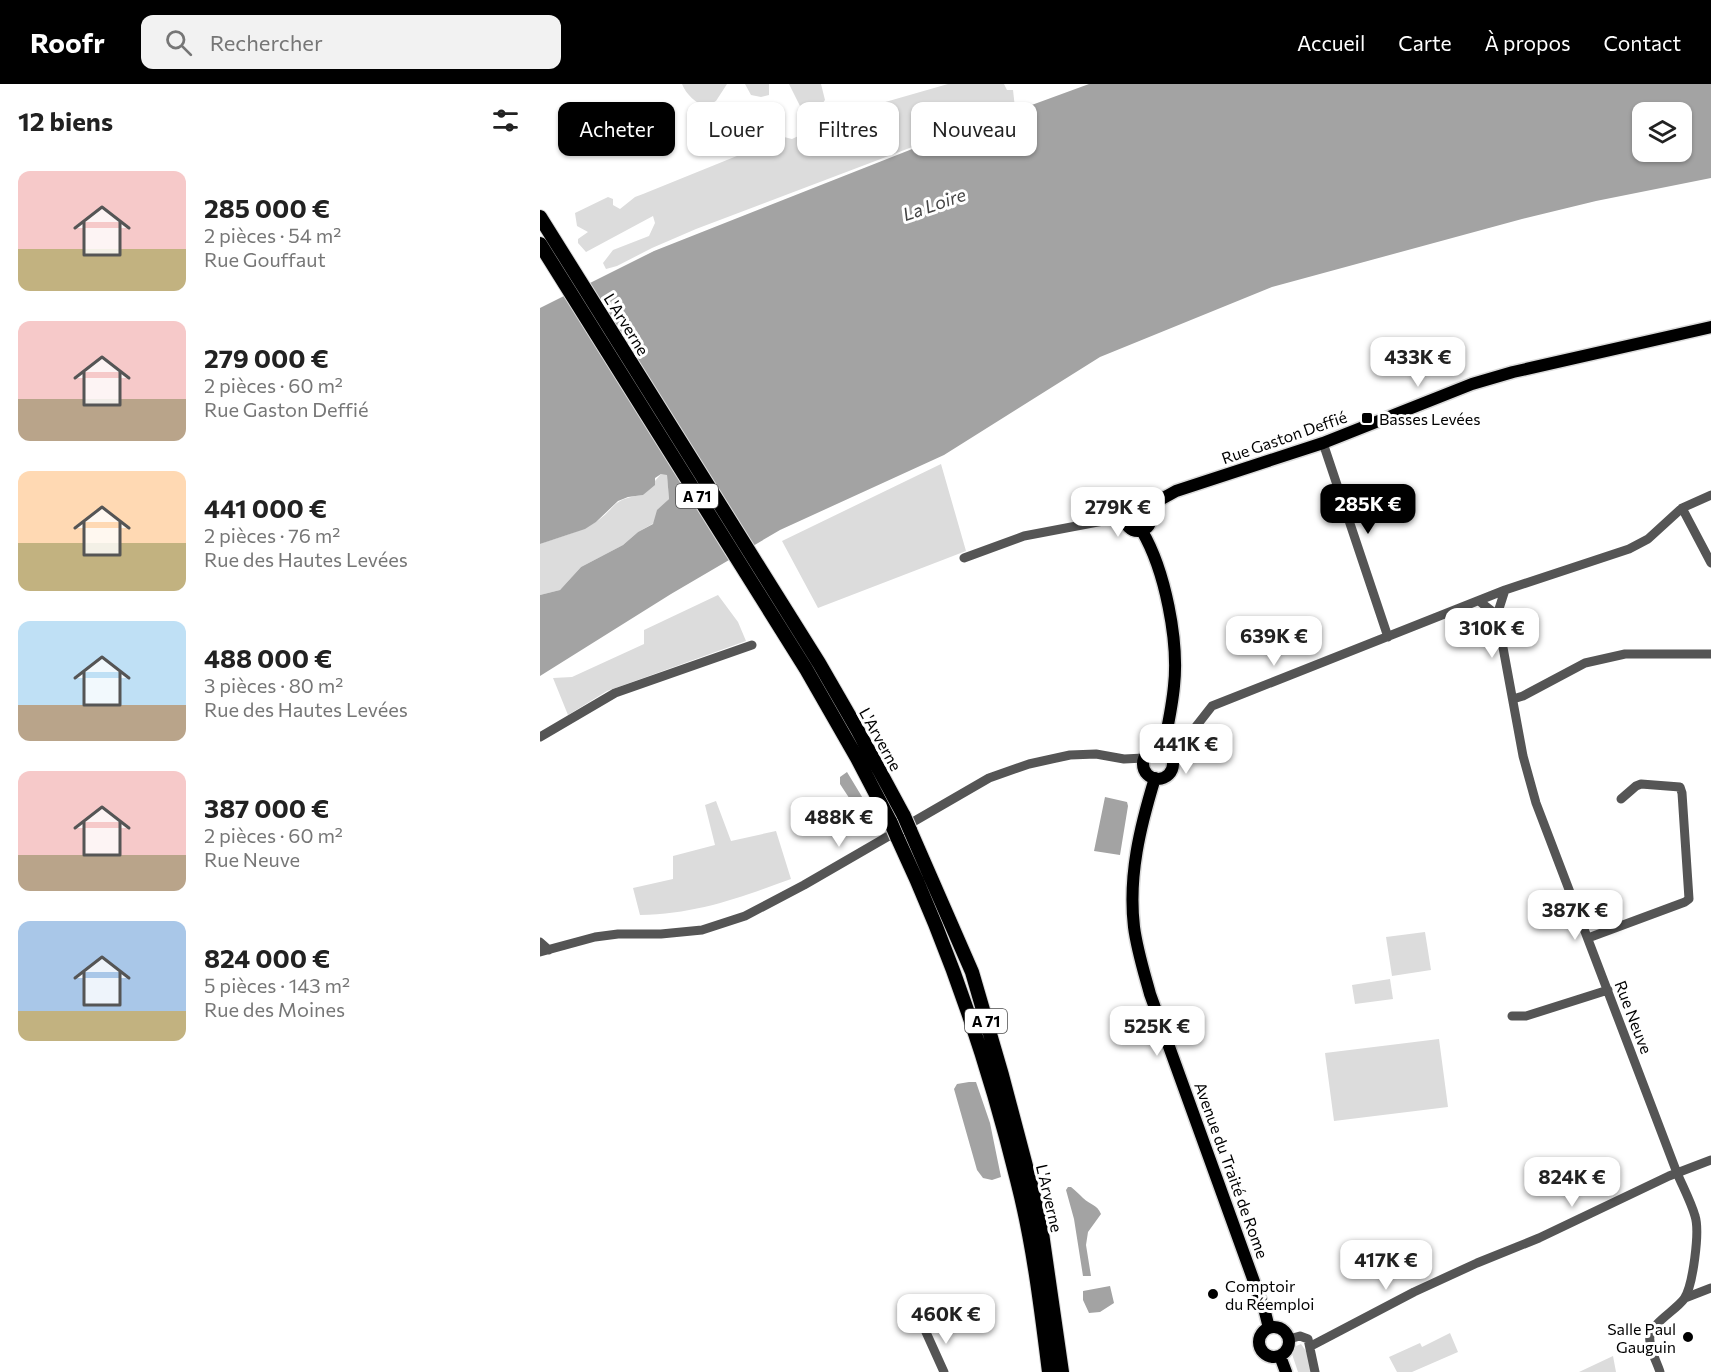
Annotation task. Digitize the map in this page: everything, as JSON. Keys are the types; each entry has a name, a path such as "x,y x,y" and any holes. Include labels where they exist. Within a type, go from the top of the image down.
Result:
{"highway":[{"name":"L'Arverne","path":"541,219 845,706 904,816 972,972 1002,1075 1040,1219 1062,1372"},
{"name":"L'Arverne","path":"540,244 836,721 891,823 955,973 990,1078 1018,1182 1040,1297 1049,1372"}],"main road":[{"name":"Rue Gaston Deffié","path":"1147,507 1176,491 1323,442 1440,395 1513,372 1711,327"},
{"path":"1140,504 1147,507 1151,513 1148,526 1142,531 1129,528 1125,523 1126,510 1131,505 1140,504"},
{"path":"1142,531 1158,564 1173,641 1174,684 1163,750"},
{"path":"1154,750 1163,750 1173,761 1171,771 1160,779 1145,771 1144,758 1154,750"},
{"name":"Avenue du Traité de Rome","path":"1155,778 1137,844 1133,876 1132,896 1136,937 1150,994 1269,1328"},
{"path":"1269,1328 1281,1329 1288,1339 1287,1350 1280,1356 1269,1356 1261,1349 1260,1338 1269,1328"},
{"path":"1280,1356 1286,1372"}],"street":[{"path":"1323,442 1388,637"},
{"path":"1173,761 1179,758 1194,729 1212,706 1505,590 1629,549 1648,539 1682,508 1711,495"},
{"path":"1682,508 1711,563"},
{"path":"964,558 1024,536 1124,517"},
{"path":"1479,601 1497,615 1505,590"},
{"name":"Rue Neuve","path":"1497,615 1523,756 1536,803 1696,1222 1694,1265 1685,1298"},
{"path":"540,737 615,693 752,645"},
{"path":"1514,699 1585,663 1625,654 1711,654"},
{"path":"540,942 545,951 606,935 662,934 702,930 745,916 804,885 989,778 1029,764 1070,755 1096,754 1124,759 1144,758"},
{"path":"1588,938 1689,899 1680,787 1641,784 1621,799"},
{"path":"1512,1016 1526,1016 1608,990"},
{"path":"1311,1347 1414,1292 1539,1238 1677,1173 1711,1160"},
{"path":"1660,1372 1650,1342 1651,1332 1685,1298 1711,1288"},
{"path":"925,1330 944,1372"},
{"path":"1288,1339 1297,1336 1308,1339 1315,1372"}],"shaded area":[{"path":"682,84 727,84 714,102 698,102"},
{"path":"745,84 769,84 769,95 761,97 751,95"},
{"path":"789,84 821,84 824,102 798,102"},
{"path":"948,84 1004,84 1007,90 1013,90 1014,102 911,102 911,147 899,152 899,102 885,102"},
{"path":"785,137 792,139 797,137 797,156 888,156 696,229 617,266 606,269 603,263 613,250 649,236 655,223 653,216 586,252 578,243 578,239 588,232 577,226 575,213 608,197 613,199 613,205 620,209 635,197 737,156 785,156"},
{"path":"941,464 966,551 818,608 782,541"},
{"path":"661,474 667,474 669,499 660,509 654,523 638,532 623,545 581,567 560,590 540,595 540,544 588,526 624,499 643,495"},
{"path":"718,595 738,622 746,641 607,691 568,715 553,678 572,677 644,644 644,630"},
{"path":"716,801 731,841 776,831 791,879 699,908 640,915 633,888 673,879 673,856 715,845 705,805"},
{"path":"1425,932 1431,970 1392,976 1386,937"},
{"path":"1390,979 1393,999 1355,1004 1352,985"},
{"path":"1439,1039 1448,1107 1334,1121 1325,1053"},
{"path":"1450,1333 1458,1352 1412,1372 1397,1372 1389,1357 1420,1343 1422,1347"},
{"path":"1301,1344 1306,1351 1313,1372 1298,1372 1292,1354 1296,1346"},
{"path":"1613,1356 1616,1372 1579,1372"}],"water":[{"name":"La Loire","path":"1089,84 1711,84 1711,178 1596,201 1522,219 1272,287 1100,357 944,455 780,530 671,594 540,676 540,595 560,590 581,567 623,545 638,532 653,524 657,510 669,499 667,475 661,474 655,478 655,485 643,495 618,501 585,529 540,544 540,308 654,251 911,150 911,156 1037,156 1037,103"},
{"path":"847,772 870,810 859,813 840,784 840,777"},
{"path":"1105,797 1127,802 1120,855 1094,851"},
{"path":"976,1082 990,1123 1001,1177 992,1180 983,1178 977,1170 954,1089 957,1084"},
{"path":"1068,1187 1095,1206 1101,1214 1088,1232 1086,1245 1091,1276 1083,1276 1074,1219 1066,1190"},
{"path":"1110,1286 1114,1303 1100,1312 1089,1313 1083,1300 1083,1291"}],"place":[{"name":"Basses Levées","path":"1367,418"},
{"name":"Comptoir du Réemploi","path":"1213,1294"},
{"name":"Salle Paul Gauguin","path":"1688,1337"}]}
